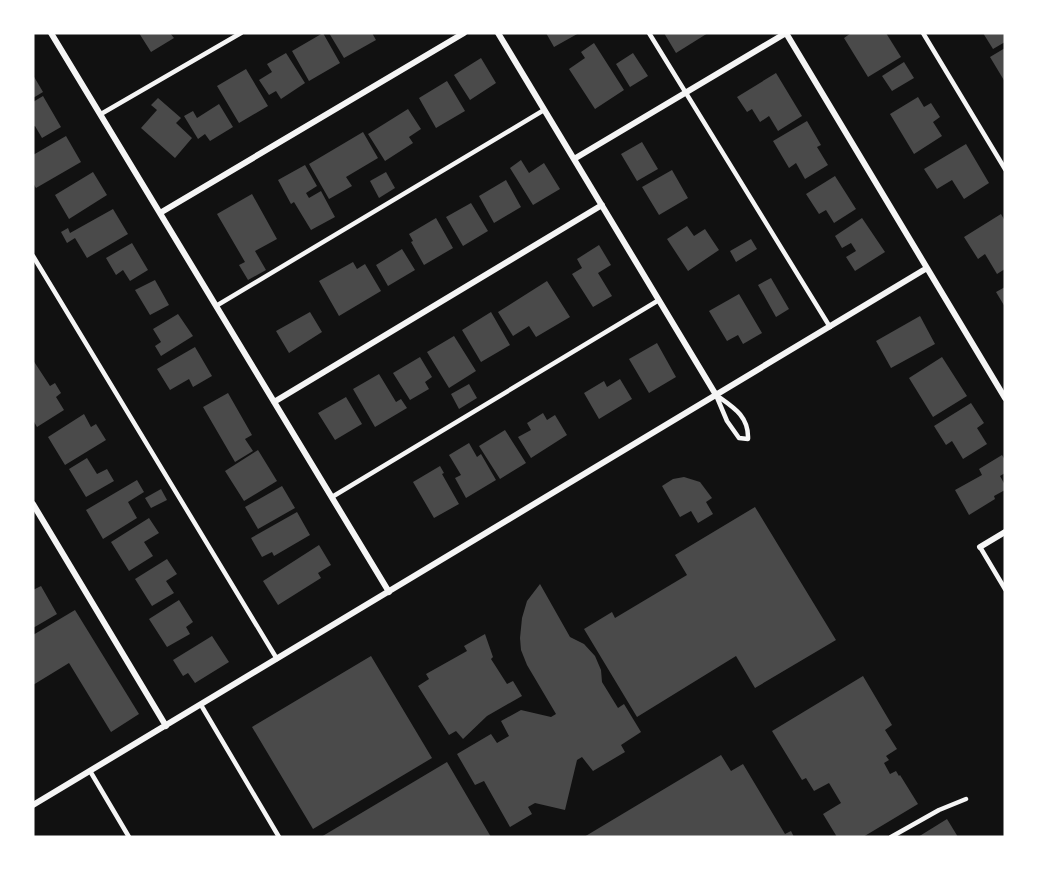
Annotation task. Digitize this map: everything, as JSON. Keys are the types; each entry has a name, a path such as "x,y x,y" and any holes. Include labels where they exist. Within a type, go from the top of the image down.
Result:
{"street":[{"path":"51,33 389,592"},
{"path":"160,213 464,33"},
{"path":"498,33 716,395"},
{"path":"574,159 786,33 1005,398"},
{"path":"274,402 602,205"},
{"path":"33,805 927,268"},
{"path":"33,504 166,726"},
{"path":"980,547 1005,532"}],"lane":[{"path":"101,114 241,33"},
{"path":"649,33 830,327"},
{"path":"923,33 1005,170"},
{"path":"216,306 544,110"},
{"path":"33,256 278,659"},
{"path":"332,497 659,300"},
{"path":"716,395 739,412 749,428 748,439 739,438 727,421 716,395"},
{"path":"980,547 1005,589"},
{"path":"201,705 279,837"},
{"path":"90,771 129,837"},
{"path":"891,837 939,810 966,799"}],"building":[{"path":"139,33 170,33 174,38 151,52"},
{"path":"323,33 340,63 309,81 292,51"},
{"path":"329,33 372,33 376,40 344,58"},
{"path":"546,33 579,33 554,47"},
{"path":"664,33 708,33 676,53"},
{"path":"851,33 886,33 901,57 868,77 844,38"},
{"path":"983,33 1005,33 1005,42 993,49"},
{"path":"594,43 624,90 595,109 569,69 585,58 581,52"},
{"path":"1005,48 1005,82 990,57"},
{"path":"286,53 305,83 281,99 276,91 269,95 259,80 272,72 267,64"},
{"path":"633,53 648,76 630,87 616,64"},
{"path":"481,58 496,83 470,100 454,75"},
{"path":"904,62 914,78 892,91 882,76"},
{"path":"246,69 268,106 239,123 217,86"},
{"path":"776,73 802,116 778,131 769,116 760,122 752,109 747,112 737,97"},
{"path":"33,75 43,92 33,98"},
{"path":"447,81 465,111 436,128 419,98"},
{"path":"43,96 61,127 42,138 35,126 33,127 33,102"},
{"path":"918,97 924,107 931,103 940,117 933,122 942,136 914,154 890,114"},
{"path":"158,98 181,118 176,123 192,138 175,158 141,128 157,110 151,105"},
{"path":"219,104 233,127 210,141 205,134 198,139 184,116 193,111 197,118"},
{"path":"408,109 421,129 409,137 413,143 385,161 368,134"},
{"path":"807,121 821,145 817,147 828,165 805,179 796,163 789,168 773,141"},
{"path":"363,132 378,158 346,177 352,186 329,199 309,164"},
{"path":"66,136 81,162 36,188 33,183 33,155"},
{"path":"642,142 658,169 637,181 621,154"},
{"path":"966,144 989,183 964,199 952,180 937,189 924,169"},
{"path":"521,160 529,173 544,163 560,189 533,205 510,168"},
{"path":"305,165 317,186 306,193 309,198 321,191 335,217 311,230 294,202 291,204 278,180"},
{"path":"672,170 688,198 659,215 642,187"},
{"path":"93,172 107,195 69,219 55,195"},
{"path":"386,172 395,188 379,198 370,181"},
{"path":"835,176 856,209 834,223 826,210 819,214 806,194"},
{"path":"506,180 521,207 494,223 479,196"},
{"path":"252,194 277,239 255,251 266,270 248,280 239,265 245,262 217,214"},
{"path":"471,203 488,231 463,246 446,217"},
{"path":"113,209 128,234 87,258 75,238 67,243 61,232 68,228 70,233"},
{"path":"1001,214 1005,221 1005,269 997,274 985,254 978,259 964,237"},
{"path":"436,218 453,248 424,265 409,234"},
{"path":"862,218 885,252 855,271 846,257 856,251 851,243 842,248 835,236"},
{"path":"687,226 694,236 705,229 719,250 688,271 667,239"},
{"path":"751,239 757,249 736,262 730,251"},
{"path":"132,243 148,270 130,281 123,270 116,275 106,258"},
{"path":"599,245 611,265 598,273 612,296 593,307 572,274 582,268 577,259"},
{"path":"402,249 415,270 388,286 376,265"},
{"path":"353,262 357,269 365,264 381,291 339,316 319,281"},
{"path":"771,278 789,309 776,317 758,285"},
{"path":"155,280 169,305 150,315 135,290"},
{"path":"547,281 570,317 536,337 529,326 513,336 498,312"},
{"path":"1005,287 1005,307 996,292"},
{"path":"739,294 762,333 743,344 738,335 727,341 709,311"},
{"path":"310,312 322,332 289,353 276,331"},
{"path":"491,312 510,345 481,362 462,330"},
{"path":"178,314 193,336 161,356 155,346 161,342 153,329"},
{"path":"920,316 935,344 891,368 876,341"},
{"path":"454,336 476,371 449,388 427,352"},
{"path":"657,343 676,377 649,393 629,359"},
{"path":"195,347 212,376 193,387 189,379 170,390 157,369"},
{"path":"420,357 432,377 425,382 429,389 410,400 393,373"},
{"path":"942,357 967,396 933,417 909,378"},
{"path":"33,360 50,386 55,383 61,393 56,397 64,410 37,427 33,420"},
{"path":"379,374 396,402 401,399 407,408 375,427 353,389"},
{"path":"620,379 632,399 599,419 584,393 604,381 607,387"},
{"path":"469,384 477,398 459,409 451,394"},
{"path":"228,393 252,435 245,439 253,451 235,462 203,407"},
{"path":"346,397 362,424 335,440 318,413"},
{"path":"971,403 984,423 977,428 987,444 963,459 952,441 946,445 934,426"},
{"path":"543,413 547,420 555,415 567,435 531,458 518,437 531,430 527,423"},
{"path":"84,414 91,427 96,424 106,440 65,465 48,437"},
{"path":"505,430 526,463 500,479 479,446"},
{"path":"469,443 477,457 481,454 496,480 466,498 455,478 461,475 449,455"},
{"path":"258,450 277,481 244,501 225,471"},
{"path":"1002,455 1005,460 1005,473 1000,476 1005,490 969,515 955,490 982,475 979,469"},
{"path":"87,458 97,474 107,469 114,481 86,497 69,469"},
{"path":"440,466 459,504 434,518 413,482"},
{"path":"684,477 700,482 712,498 706,502 713,514 698,523 691,511 680,517 662,486 673,479"},
{"path":"137,480 144,492 128,502 137,518 103,539 86,510"},
{"path":"282,486 295,508 258,529 245,507"},
{"path":"161,489 167,500 151,508 145,498"},
{"path":"755,507 836,640 755,688 736,656 637,717 584,629 612,612 615,618 687,575 675,555"},
{"path":"297,512 310,535 274,556 272,552 262,557 251,538"},
{"path":"149,518 159,533 144,542 153,556 129,571 111,542"},
{"path":"319,545 331,565 318,573 321,578 278,605 263,581"},
{"path":"167,559 177,574 166,581 174,593 152,606 135,579"},
{"path":"540,584 570,637 584,644 595,656 601,670 602,682 618,708 624,704 641,732 621,745 625,752 593,771 582,757 577,760 565,810 535,803 528,807 532,814 510,827 484,781 475,785 457,754 491,734 497,743 509,736 501,721 521,710 551,717 556,714 527,665 521,650 522,618 527,601"},
{"path":"41,586 57,614 33,628 33,590"},
{"path":"179,600 193,622 186,627 190,634 167,647 149,619"},
{"path":"75,610 139,714 111,732 69,663 33,685 33,635"},
{"path":"485,634 493,657 491,659 507,684 513,681 522,696 487,716 463,739 456,731 449,735 418,686 429,679 426,674 467,651 464,646"},
{"path":"212,636 229,662 195,683 188,673 183,676 173,660"},
{"path":"371,656 432,758 313,829 252,727"},
{"path":"863,676 892,725 885,730 897,749 886,756 889,760 884,763 890,774 896,771 900,775 918,804 863,837 837,837 823,814 841,803 829,783 814,791 806,778 802,780 772,731"},
{"path":"721,755 731,771 743,764 785,834 791,831 794,837 584,837"},
{"path":"447,762 491,837 321,837"},
{"path":"947,819 958,837 918,837"}]}
